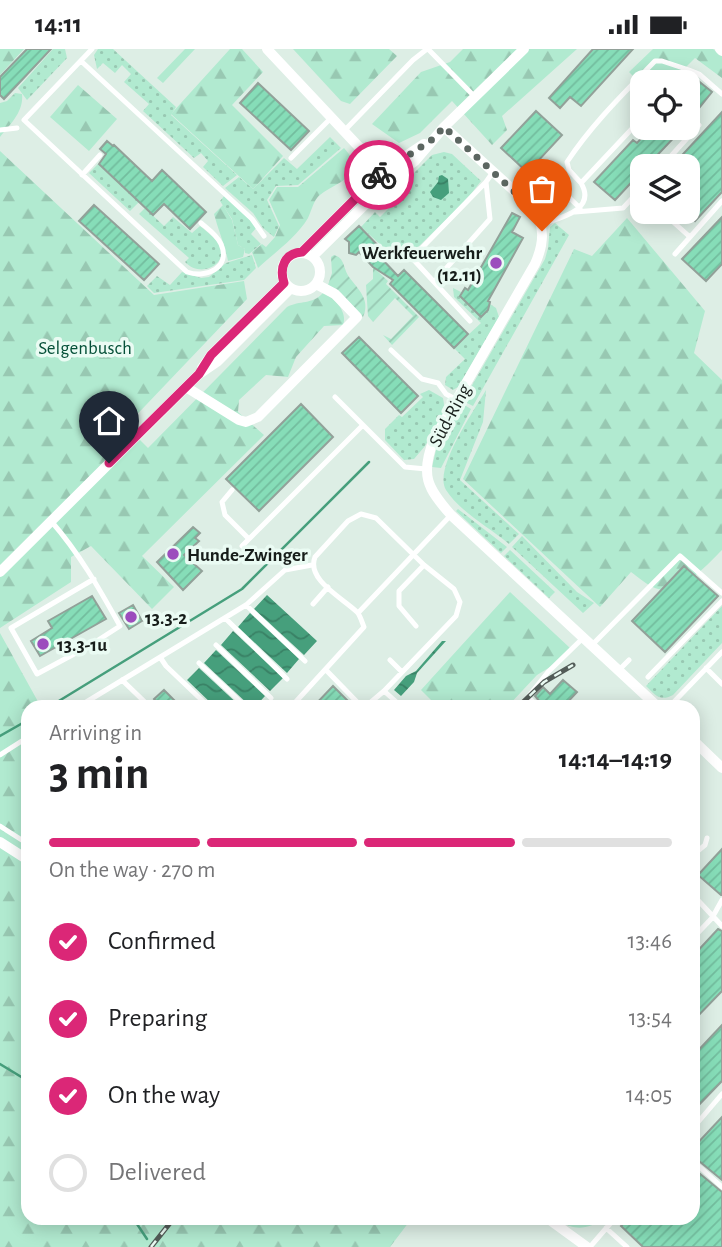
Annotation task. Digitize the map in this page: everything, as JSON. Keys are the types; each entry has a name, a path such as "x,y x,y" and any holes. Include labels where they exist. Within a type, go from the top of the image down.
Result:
{"street":[{"path":"267,49 386,176"},
{"path":"287,286 282,265 290,255 308,254 386,176 433,139 524,49"},
{"path":"444,127 531,207 542,224"},
{"name":"Süd-Ring","path":"542,224 542,246 535,264 434,439 426,469 428,484 433,495 451,515 650,700"},
{"path":"287,286 301,291 316,284 320,269 308,254"},
{"path":"186,387 239,420 246,422 258,417 357,317 335,294 316,284"},
{"path":"0,572 199,374 218,361 287,286"},
{"path":"700,747 722,768"},
{"path":"0,842 21,856"},
{"path":"557,1225 588,1247"}],"lane":[{"path":"92,49 24,120 187,272 201,276 215,270 223,253 216,236 201,223"},
{"path":"343,132 413,59 428,49 475,97"},
{"path":"81,61 253,219 264,236"},
{"path":"646,70 655,61 663,61 689,70"},
{"path":"700,75 722,94"},
{"path":"578,210 584,190 569,170 567,162 593,126 630,87"},
{"path":"291,158 331,118"},
{"path":"0,129 17,128"},
{"path":"580,183 630,131"},
{"path":"673,154 685,140"},
{"path":"82,175 100,155"},
{"path":"536,166 578,210"},
{"path":"470,321 412,258 493,172"},
{"path":"434,282 490,219 486,182"},
{"path":"542,224 578,210 623,208 630,201"},
{"path":"675,254 722,201"},
{"path":"675,224 690,237"},
{"path":"391,350 422,379 438,383 446,394 457,400"},
{"path":"335,397 405,467 426,469"},
{"path":"242,546 363,425"},
{"path":"232,490 222,502 225,515 249,539"},
{"path":"298,700 364,627 358,613 314,573 312,565 315,557 348,521 361,514 376,518 424,565 454,589 460,602 460,609 374,700"},
{"path":"358,613 451,515"},
{"path":"51,521 74,547 94,579 120,626 37,674 11,628 94,579"},
{"path":"526,700 548,672 587,642 680,556 722,593"},
{"path":"89,700 246,605 285,570 312,565"},
{"path":"416,626 399,606 399,591 424,565"},
{"path":"313,604 328,587"},
{"path":"648,677 722,600"},
{"path":"246,605 305,661"},
{"path":"225,618 287,678"},
{"path":"216,645 271,698"},
{"path":"676,700 722,652"},
{"path":"160,657 202,700"},
{"path":"390,660 402,671"},
{"path":"618,671 629,660"},
{"path":"199,663 239,700"},
{"path":"706,668 722,684"},
{"path":"326,670 354,700"},
{"path":"122,680 143,700"},
{"path":"384,691 394,700"},
{"path":"528,697 531,700"},
{"path":"0,755 21,742"},
{"path":"0,826 21,839"},
{"path":"700,849 707,838"},
{"path":"700,931 712,918 722,900"},
{"path":"700,903 722,926"},
{"path":"700,1120 722,1094"},
{"path":"700,1167 722,1187"},
{"path":"588,1247 609,1225"},
{"path":"606,1229 627,1247"}],"green space":[{"path":"0,49 24,49 0,75"},
{"path":"53,49 65,49 67,58 27,100 18,88"},
{"path":"98,49 113,49 176,107 171,115 237,175 223,186 203,167 208,161 201,153 194,158 143,111 149,104 124,82 131,74 122,65 115,73 103,63 97,69 94,55"},
{"path":"185,49 195,49 163,83 157,78"},
{"path":"230,49 242,49 263,72 232,105 283,156 253,189 171,114"},
{"path":"293,49 389,49 397,56 350,104 341,101"},
{"path":"463,49 577,49 502,116 507,130 492,145 452,101 420,133 399,143 372,124 421,72 450,62"},
{"path":"653,49 713,49 722,56 722,78 695,58 683,70 631,70"},
{"path":"78,85 117,119 89,151 50,117"},
{"path":"15,93 22,94 21,106 0,137 0,103 7,101"},
{"path":"330,137 341,148 298,185 276,186 267,200 279,226 274,237 263,228 253,213 225,188 239,177 253,189 284,158 297,169"},
{"path":"344,148 351,158 351,173 317,198 308,218 297,232 258,268 252,252 262,244 266,247 275,237 280,225 269,200 277,187 298,187"},
{"name":"Selgenbusch","path":"0,151 154,295 244,281 247,299 126,426 148,448 287,307 310,301 323,293 336,302 344,315 343,325 324,326 296,357 288,377 266,375 239,400 238,412 264,435 142,556 174,587 152,609 91,546 71,557 71,582 0,628"},
{"path":"444,152 452,154 481,181 467,199 410,255 395,258 361,227 375,212 380,217 389,208 384,203 432,155"},
{"path":"98,164 139,202 130,211 89,173"},
{"path":"524,179 531,186 550,186 566,200 567,206 547,209 520,184"},
{"path":"225,195 257,227 251,234 261,244 249,254 238,245 232,219 220,201"},
{"path":"223,205 232,220 238,245 245,249 243,257 228,261 214,214"},
{"path":"145,208 164,226 173,217 192,233 200,226 218,242 221,256 218,262 207,269 199,269 185,262 189,258 139,214"},
{"path":"627,218 705,311 694,353 722,380 722,550 692,578 673,588 655,588 631,572 600,607 463,479 574,249 592,256"},
{"path":"555,223 569,235 473,406 463,401 545,259 550,227"},
{"path":"252,255 256,268 244,280 154,293 147,286 157,276 170,285 182,272 201,278 209,277 226,263"},
{"path":"334,255 342,261 362,295 365,305 363,317 341,293 328,285 332,273 331,257"},
{"path":"373,267 419,317 392,345 383,335 391,339 413,316 395,298 373,322 368,316 366,285 373,279"},
{"path":"453,288 461,292 460,296 481,317 490,304 496,308 499,317 458,387 453,390 445,385 446,377 465,359 454,348 481,323 454,297"},
{"path":"429,390 443,398 445,410 425,446 414,459 404,460 385,440 385,429 423,397 420,394"},
{"path":"486,390 483,422 460,480 519,534 509,544 459,505 446,490 443,481 445,468 457,440"},
{"path":"461,403 471,409 441,468 432,467 436,450"},
{"path":"458,509 507,547 501,553 456,511"},
{"path":"522,536 577,592 594,603 583,613 512,547"},
{"path":"510,550 555,592 549,598 504,556"},
{"path":"510,592 570,648 555,664 537,675 514,700 431,700 421,690"},
{"path":"722,606 722,643 673,695 661,698 655,695 646,686"},
{"path":"0,633 37,700 21,700 21,1225 407,1225 390,1247 0,1247"},
{"path":"567,1225 592,1225 580,1228"}],"water":[{"path":"442,175 448,179 449,193 441,200 433,197 430,192"},
{"path":"267,595 317,641 304,655 254,609"},
{"path":"250,613 299,659 287,673 238,627"},
{"path":"233,631 283,678 270,691 221,645"},
{"path":"442,641 446,641 417,673 414,682 401,696 394,690 406,676 416,671"},
{"path":"216,650 265,696 261,700 244,700 204,663"},
{"path":"199,668 233,700 208,700 187,680"}],"building":[{"path":"27,49 51,49 4,99 0,95 0,77"},
{"path":"593,49 633,49 581,106 570,97 560,108 549,98"},
{"path":"700,82 712,92 700,107"},
{"path":"258,83 309,131 291,150 240,103"},
{"path":"536,111 562,135 538,161 532,163 527,172 501,148"},
{"path":"722,112 722,192 700,216 700,154 683,154 696,140 700,140 700,136"},
{"path":"633,140 637,143 640,140 672,140 658,154 630,154 630,184 615,200 594,182"},
{"path":"107,141 152,181 162,170 206,212 190,229 164,204 153,215 99,164 106,154 100,149"},
{"path":"94,205 159,264 144,280 79,221"},
{"name":"Werkfeuerwehr (12.11)","path":"512,213 520,217 512,232 523,238 488,301 488,310 481,317 460,296 465,288 468,290"},
{"path":"722,217 722,264 706,281 682,259"},
{"path":"359,226 387,255 382,259 398,276 404,270 468,334 454,348 390,284 393,280 373,267 359,252 356,255 349,253 349,242 345,239"},
{"path":"359,337 418,396 401,413 342,353"},
{"path":"301,404 333,437 259,511 226,479"},
{"path":"193,527 200,533 195,538 199,541 184,555 202,571 183,590 157,562"},
{"path":"684,566 718,596 665,652 632,621"},
{"path":"92,596 106,619 40,656 31,641 52,628 48,621"},
{"name":"13.3-2","path":"133,605 142,621 129,629 119,613"},
{"path":"563,680 577,692 570,700 538,700 535,696 543,687 550,694"},
{"path":"333,686 347,700 320,700"},
{"path":"164,690 174,700 155,700"},
{"path":"722,849 722,895 700,877 700,873"},
{"path":"718,929 722,931 722,991 700,1014 700,948"},
{"path":"722,1025 722,1081 700,1104 700,1049"},
{"path":"722,1117 722,1180 700,1162 700,1141"},
{"path":"700,1174 722,1192 722,1247 643,1247 621,1226 700,1225"}],"waterway":[{"path":"60,700 242,589 369,462"},
{"path":"0,736 21,724"},
{"path":"0,1064 21,1077"},
{"path":"138,1225 147,1239"}],"railway":[{"path":"525,700 544,682 573,665"},
{"path":"151,1247 168,1225"}],"way so far":[{"path":"379,175 433,139 444,127 531,207 540,218 542,231"}],"place":[{"name":"Werkfeuerwehr (12.11)","path":"496,263"},
{"name":"Hunde-Zwinger","path":"173,554"},
{"name":"13.3-2","path":"131,617"},
{"name":"13.3-1u","path":"43,644"}],"route":[{"path":"109,463 199,374 211,355 284,283 281,271 285,260 290,255 302,252 379,175"}]}
